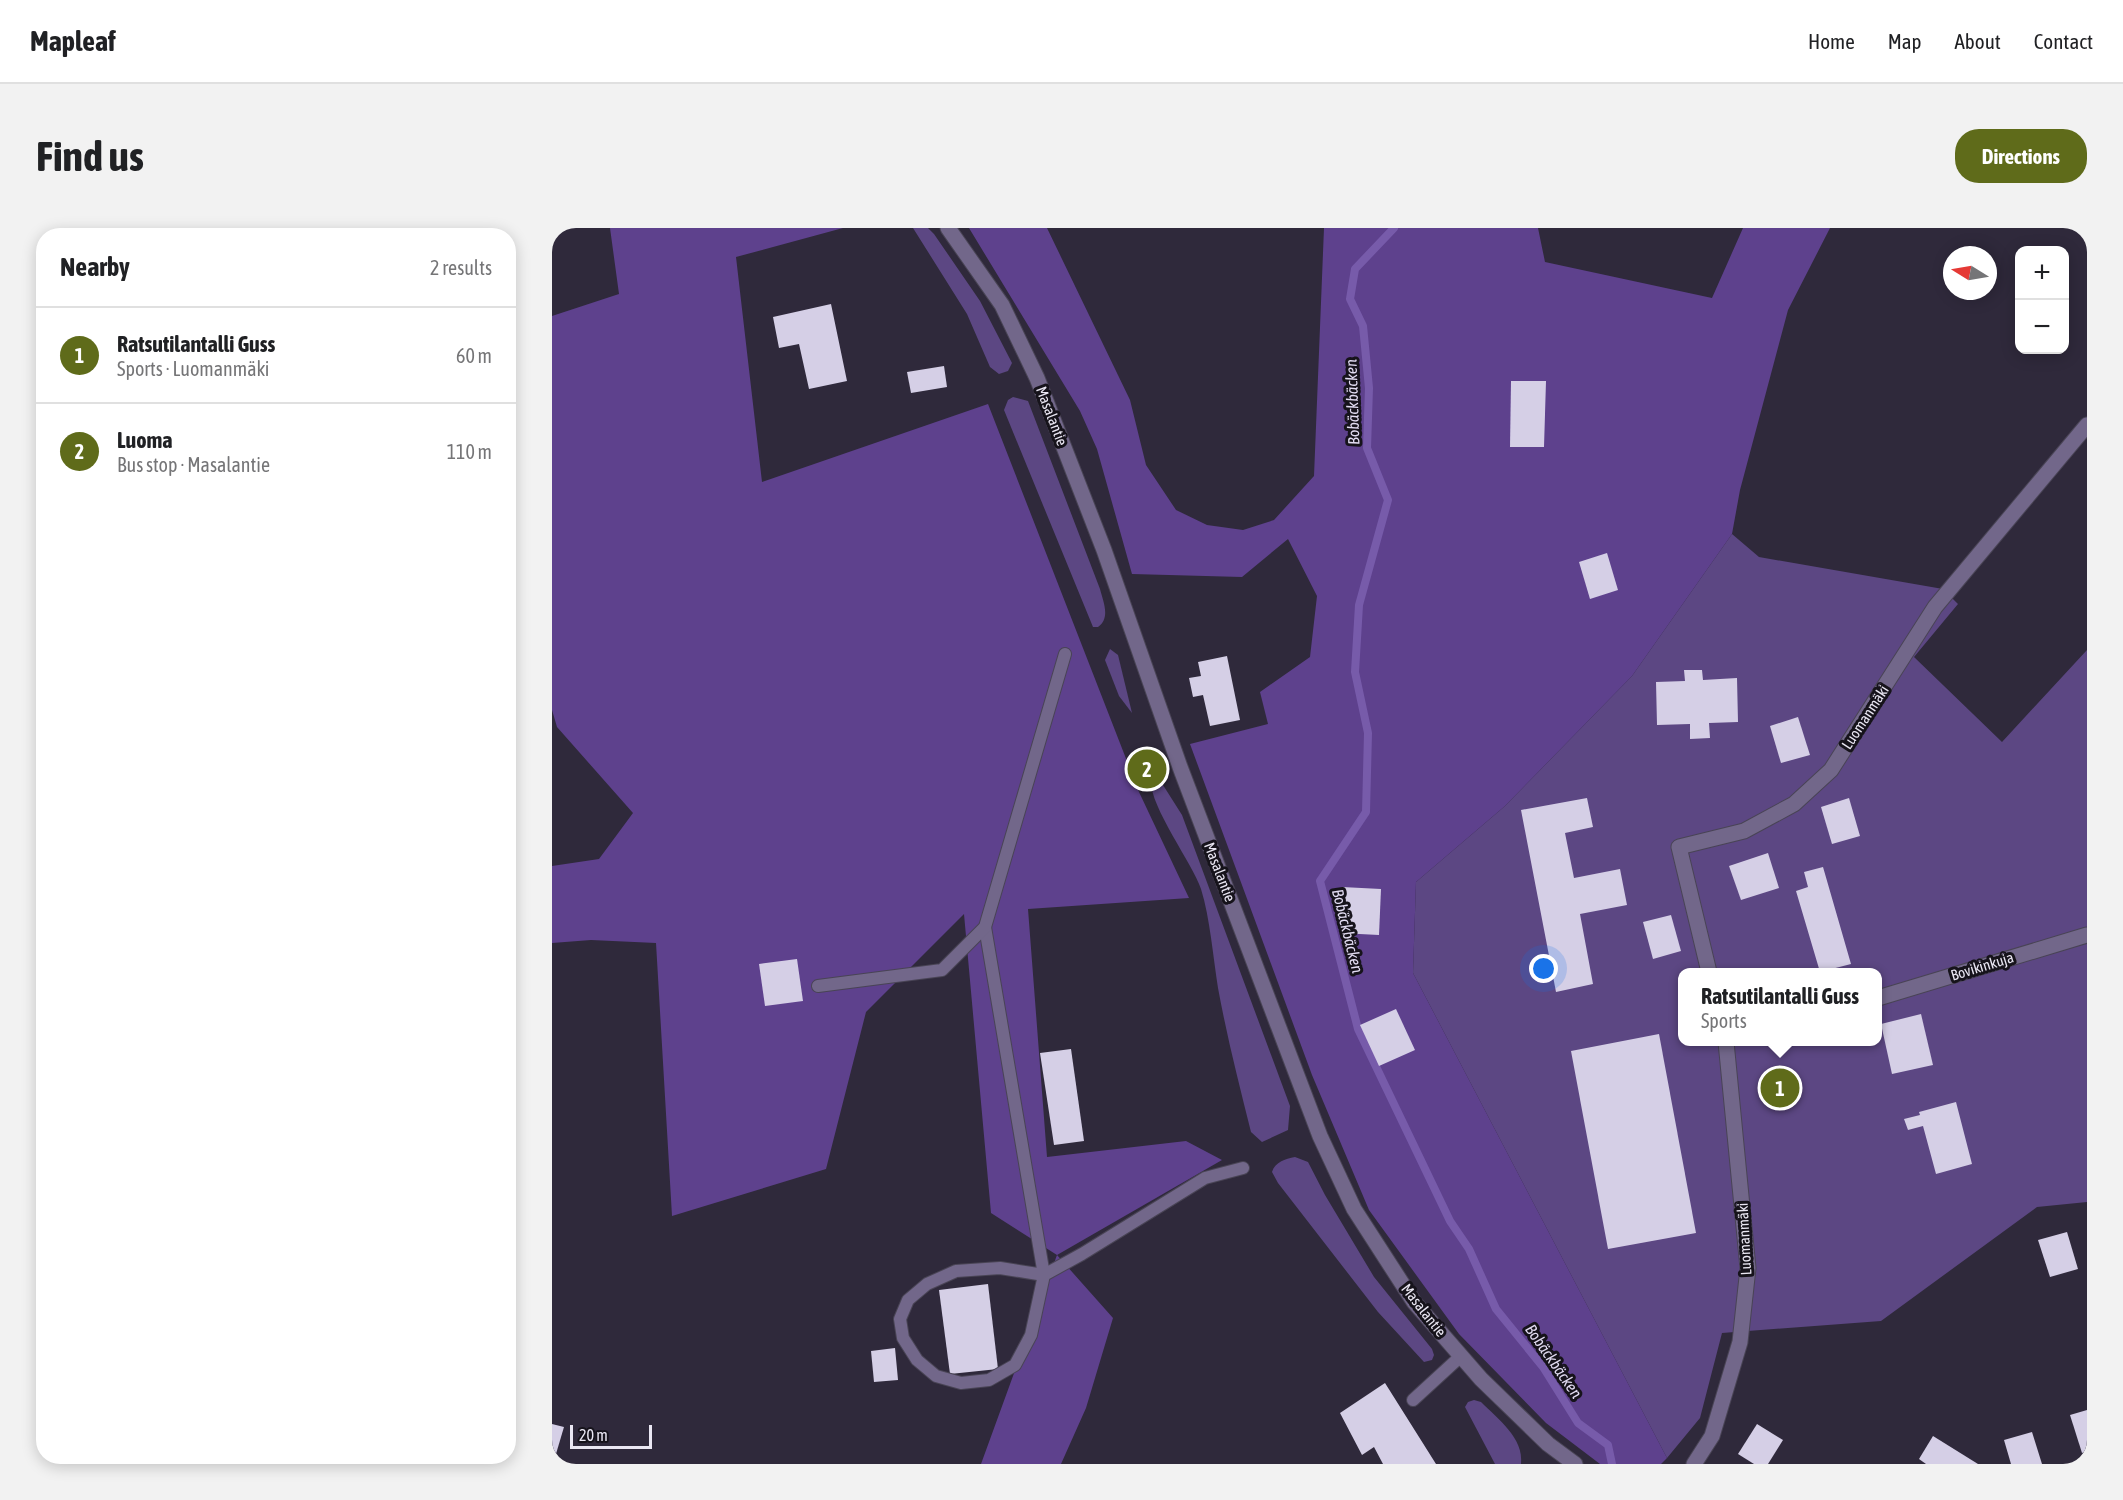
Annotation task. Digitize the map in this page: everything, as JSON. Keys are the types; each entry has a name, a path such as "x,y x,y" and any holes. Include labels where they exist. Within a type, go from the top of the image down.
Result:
{"street":[{"name":"Masalantie","path":"948,228 1002,305 1037,378 1107,558 1180,768 1332,1165 1354,1209 1414,1302 1481,1379 1548,1444 1575,1464"},
{"name":"Luomanmäki","path":"1708,968 1679,847 1744,831 1794,804 1831,770 1935,607 2087,425"},
{"name":"Bovikinkuja","path":"1882,997 2087,935"},
{"name":"Luomanmäki","path":"1694,1464 1712,1436 1740,1342 1748,1268 1729,1046"}],"lane":[{"path":"1065,654 985,927 1044,1275 1031,1335 1015,1365 989,1380 961,1383 936,1376 917,1360 903,1338 900,1318 908,1300 927,1284 956,1271 1000,1268 1044,1275 1205,1178 1243,1168"},
{"path":"819,986 942,970 985,927"},
{"path":"1413,1401 1461,1356"}],"shaded area":[{"path":"610,228 843,228 736,257 762,482 988,404 1139,792 1189,898 1028,909 1047,1157 1186,1141 1222,1160 1057,1255 991,1213 964,914 866,1012 826,1169 672,1216 656,943 591,940 552,943 552,866 599,859 633,813 557,727 552,710 552,316 619,294"},
{"path":"913,228 928,228 934,234 980,301 1012,363 1008,371 999,374 990,367 967,314"},
{"path":"969,228 1047,228 1130,400 1146,465 1176,510 1207,525 1243,530 1274,520 1314,476 1324,228 1538,228 1545,262 1712,298 1743,228 1830,228 1788,310 1740,490 1732,534 1632,676 1505,806 1416,882 1413,973 1667,1458 1661,1464 1600,1464 1546,1423 1459,1334 1369,1210 1312,1075 1190,744 1268,724 1260,692 1310,657 1317,596 1288,539 1242,577 1132,574 1097,449 1080,411"},
{"path":"1013,397 1028,401 1100,589 1105,614 1098,627 1093,627 1004,410 1008,400"},
{"path":"1732,534 1759,557 1943,589 1958,604 1914,657 2002,742 2087,650 2087,1202 2037,1207 1881,1321 1722,1333 1700,1418 1667,1458 1413,973 1416,882 1505,806 1632,676"},
{"path":"1110,649 1118,655 1132,713 1119,696 1105,660"},
{"path":"1156,774 1182,815 1290,1106 1288,1130 1262,1142 1251,1132 1218,988 1201,889 1155,801 1151,776"},
{"path":"1295,1157 1308,1162 1374,1277 1432,1349 1434,1355 1432,1360 1424,1362 1378,1312 1278,1183 1272,1172 1273,1169 1281,1162"},
{"path":"1057,1255 1113,1318 1086,1408 1061,1464 981,1464"},
{"path":"1474,1400 1481,1402 1509,1430 1518,1446 1521,1464 1495,1464 1465,1407 1468,1402"}],"building":[{"path":"831,304 847,381 809,389 799,344 779,348 773,317"},
{"path":"944,366 947,387 911,393 907,372"},
{"path":"1511,381 1546,381 1544,447 1510,447"},
{"path":"1607,553 1618,590 1590,599 1579,562"},
{"path":"1227,656 1240,720 1210,726 1203,695 1193,697 1189,678 1201,676 1198,662"},
{"path":"1684,670 1702,670 1703,680 1737,678 1738,722 1709,723 1710,738 1690,739 1690,724 1657,725 1656,682 1685,681"},
{"path":"1798,717 1810,755 1781,763 1770,726"},
{"path":"1587,798 1593,827 1565,833 1574,878 1620,869 1627,905 1580,914 1593,984 1556,992 1521,810"},
{"path":"1849,798 1860,836 1832,844 1821,807"},
{"path":"1768,853 1779,888 1741,900 1729,866"},
{"path":"1823,867 1851,964 1836,968 1819,968 1796,891 1808,887 1804,872"},
{"path":"1342,887 1381,889 1379,935 1340,933"},
{"path":"1671,915 1681,951 1653,959 1643,922"},
{"path":"797,959 803,1001 765,1006 759,964"},
{"path":"1396,1009 1415,1050 1379,1066 1360,1025"},
{"path":"1921,1014 1933,1065 1892,1074 1882,1024"},
{"path":"1659,1034 1696,1233 1608,1249 1571,1051"},
{"path":"1071,1049 1084,1141 1054,1145 1040,1053"},
{"path":"1956,1102 1972,1164 1936,1174 1923,1126 1908,1130 1904,1119 1920,1115 1919,1112"},
{"path":"2067,1232 2078,1269 2050,1277 2038,1240"},
{"path":"988,1284 998,1369 950,1374 939,1290"},
{"path":"895,1348 898,1380 874,1382 871,1351"},
{"path":"1385,1383 1436,1464 1383,1464 1374,1447 1362,1455 1340,1413"},
{"path":"2087,1410 2087,1451 2082,1453 2070,1415"},
{"path":"552,1424 564,1427 553,1464 552,1464"},
{"path":"1757,1424 1783,1440 1768,1464 1754,1464 1738,1454"},
{"path":"2032,1432 2042,1464 2011,1464 2004,1440"},
{"path":"1933,1436 1978,1464 1926,1464 1919,1459"}],"waterway":[{"name":"Bobäckbäcken","path":"1394,228 1355,269 1350,299 1363,326 1369,388 1367,448 1388,500 1359,605 1355,672 1368,733 1366,812 1320,881 1358,1029 1450,1221 1469,1249 1496,1309 1543,1367 1578,1423 1608,1445 1612,1464"}],"place":[{"name":"Luoma","path":"1147,769"},
{"name":"Ratsutilantalli Guss","path":"1780,1088"}]}
